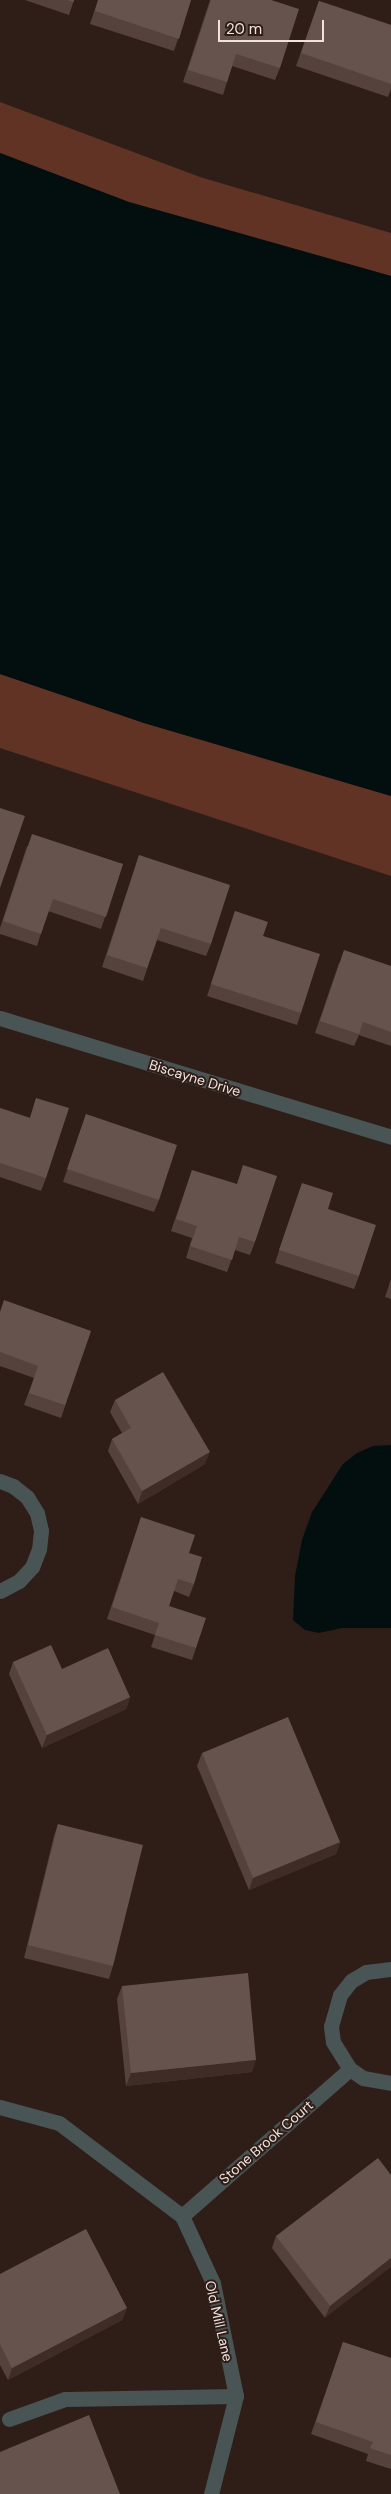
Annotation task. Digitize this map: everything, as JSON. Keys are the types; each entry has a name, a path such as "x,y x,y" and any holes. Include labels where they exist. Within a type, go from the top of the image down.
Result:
{"street":[{"name":"Biscayne Drive","path":"0,1018 391,1137"},
{"path":"0,1481 13,1486 27,1497 37,1513 41,1531 39,1550 32,1567 19,1581 0,1591"},
{"path":"391,1969 366,1972 351,1982 333,2010 333,2042 350,2069 363,2078 391,2083"},
{"name":"Stone Brook Court","path":"182,2216 350,2069"},
{"name":"Old Mill Lane","path":"0,2107 60,2123 182,2216 213,2283 236,2396 211,2494"},
{"path":"9,2419 65,2399 236,2396"}],"shaded area":[{"path":"0,102 200,177 391,233 391,276 128,202 0,153"},
{"path":"0,153 129,202 391,276 391,796 144,723 0,674"},
{"path":"0,674 144,723 391,796 391,876 0,748"},
{"path":"391,1445 391,1628 342,1628 319,1633 305,1630 293,1620 295,1576 302,1540 312,1512 343,1464 357,1453 373,1446"}],"building":[{"path":"98,0 191,0 179,39 95,11"},
{"path":"211,0 271,0 299,9 280,68 236,54 227,82 188,70"},
{"path":"319,1 391,25 391,84 301,53"},
{"path":"0,808 25,816 0,888"},
{"path":"32,834 123,864 106,917 53,899 41,934 3,921"},
{"path":"139,855 230,885 211,944 161,928 147,968 107,955"},
{"path":"235,911 268,922 263,936 320,954 301,1013 211,984"},
{"path":"344,950 391,966 391,1032 363,1022 359,1034 320,1021"},
{"path":"36,1098 69,1108 46,1178 0,1163 0,1108 30,1118"},
{"path":"86,1114 177,1145 159,1200 67,1169"},
{"path":"243,1165 277,1176 255,1242 239,1237 232,1260 190,1246 197,1226 176,1219 192,1170 237,1184"},
{"path":"302,1183 333,1193 328,1209 376,1225 359,1276 279,1250"},
{"path":"4,1300 91,1331 65,1405 29,1393 38,1366 0,1352 0,1312"},
{"path":"163,1372 210,1452 142,1491 112,1439 131,1428 115,1400"},
{"path":"141,1517 195,1535 189,1553 202,1557 194,1584 178,1579 169,1606 206,1618 196,1648 155,1635 159,1623 112,1607"},
{"path":"51,1645 62,1669 108,1648 130,1697 47,1735 13,1662"},
{"path":"288,1717 340,1842 253,1878 202,1753"},
{"path":"58,1824 143,1845 113,1966 28,1945"},
{"path":"248,1973 256,2060 131,2073 122,1986"},
{"path":"378,2158 391,2175 391,2258 330,2306 276,2236"},
{"path":"86,2229 127,2308 12,2368 0,2344 0,2274"},
{"path":"343,2342 391,2358 391,2455 370,2448 373,2442 316,2422"},
{"path":"89,2415 120,2494 0,2494 0,2452"}]}
